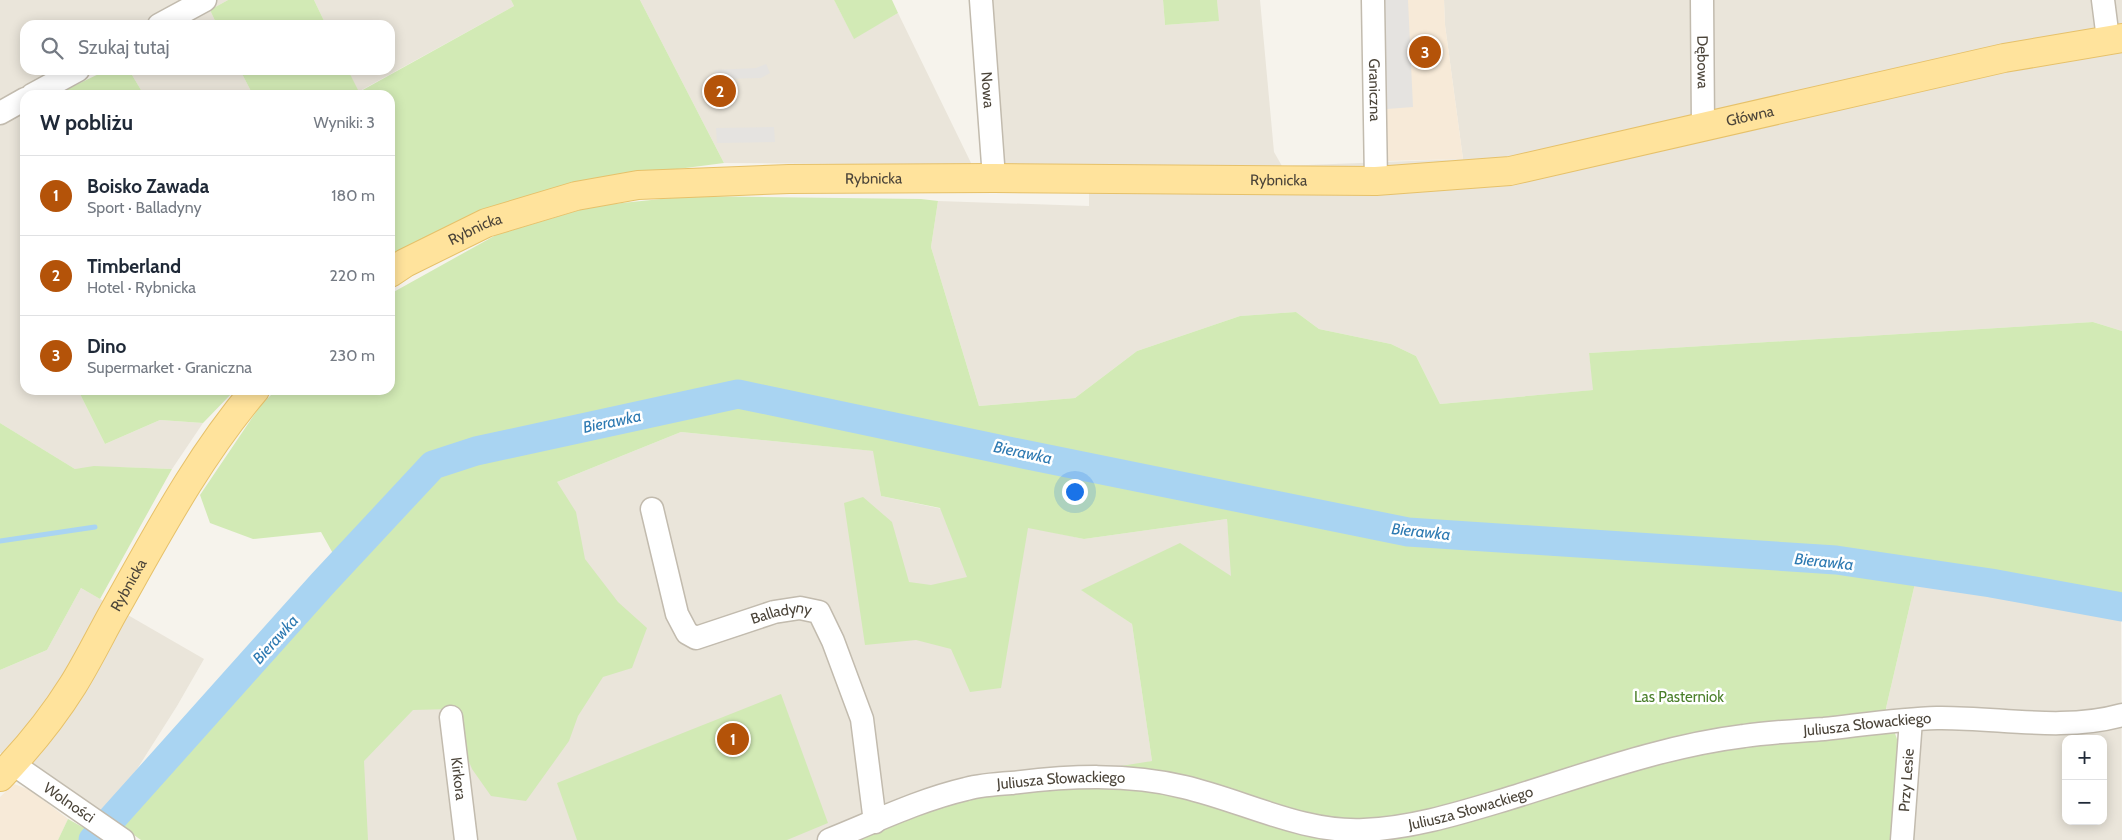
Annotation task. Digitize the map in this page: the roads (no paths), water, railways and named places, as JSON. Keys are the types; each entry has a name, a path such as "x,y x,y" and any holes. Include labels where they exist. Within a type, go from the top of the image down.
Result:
{"main road":[{"name":"Główna","path":"1376,181 1510,171 2004,58 2115,39"},
{"name":"Rybnicka","path":"395,269 404,263 486,223 576,196 638,185 789,179 994,178 1376,181"},
{"name":"Rybnicka","path":"6,770 72,685 161,527 207,452 227,422 251,395"}],"street":[{"path":"168,20 204,0"},
{"name":"Nowa","path":"981,0 994,178"},
{"name":"Graniczna","path":"1373,0 1376,181"},
{"name":"Dębowa","path":"1702,0 1703,126"},
{"path":"2103,0 2115,39"},
{"path":"41,90 69,75"},
{"path":"0,113 20,102"},
{"name":"Balladyny","path":"652,509 677,614 687,633 696,638 774,612 800,608 819,612 833,641 862,718 875,822"},
{"name":"Juliusza Słowackiego","path":"829,840 933,799 969,788 1033,780 1124,777 1155,780 1188,788 1311,826 1354,830 1394,827 1439,819 1644,757 1704,742 1745,736 1938,718 2064,724 2106,720 2122,715"},
{"name":"Kirkora","path":"451,717 466,840"},
{"name":"Przy Lesie","path":"1902,840 1911,720"},
{"name":"Wolności","path":"6,770 77,808 117,836"}],"waterway":[{"name":"Bierawka","path":"93,840 323,583 433,465 476,451 738,394 1408,532 1836,560 1991,583 2122,607"},
{"path":"0,541 95,527"}],"place":[{"name":"Dino","path":"1425,52"},
{"name":"Timberland","path":"720,91"},
{"name":"Boisko Zawada","path":"733,739"}],"park label":[{"name":"Las Pasterniok","path":"1679,697"}]}
